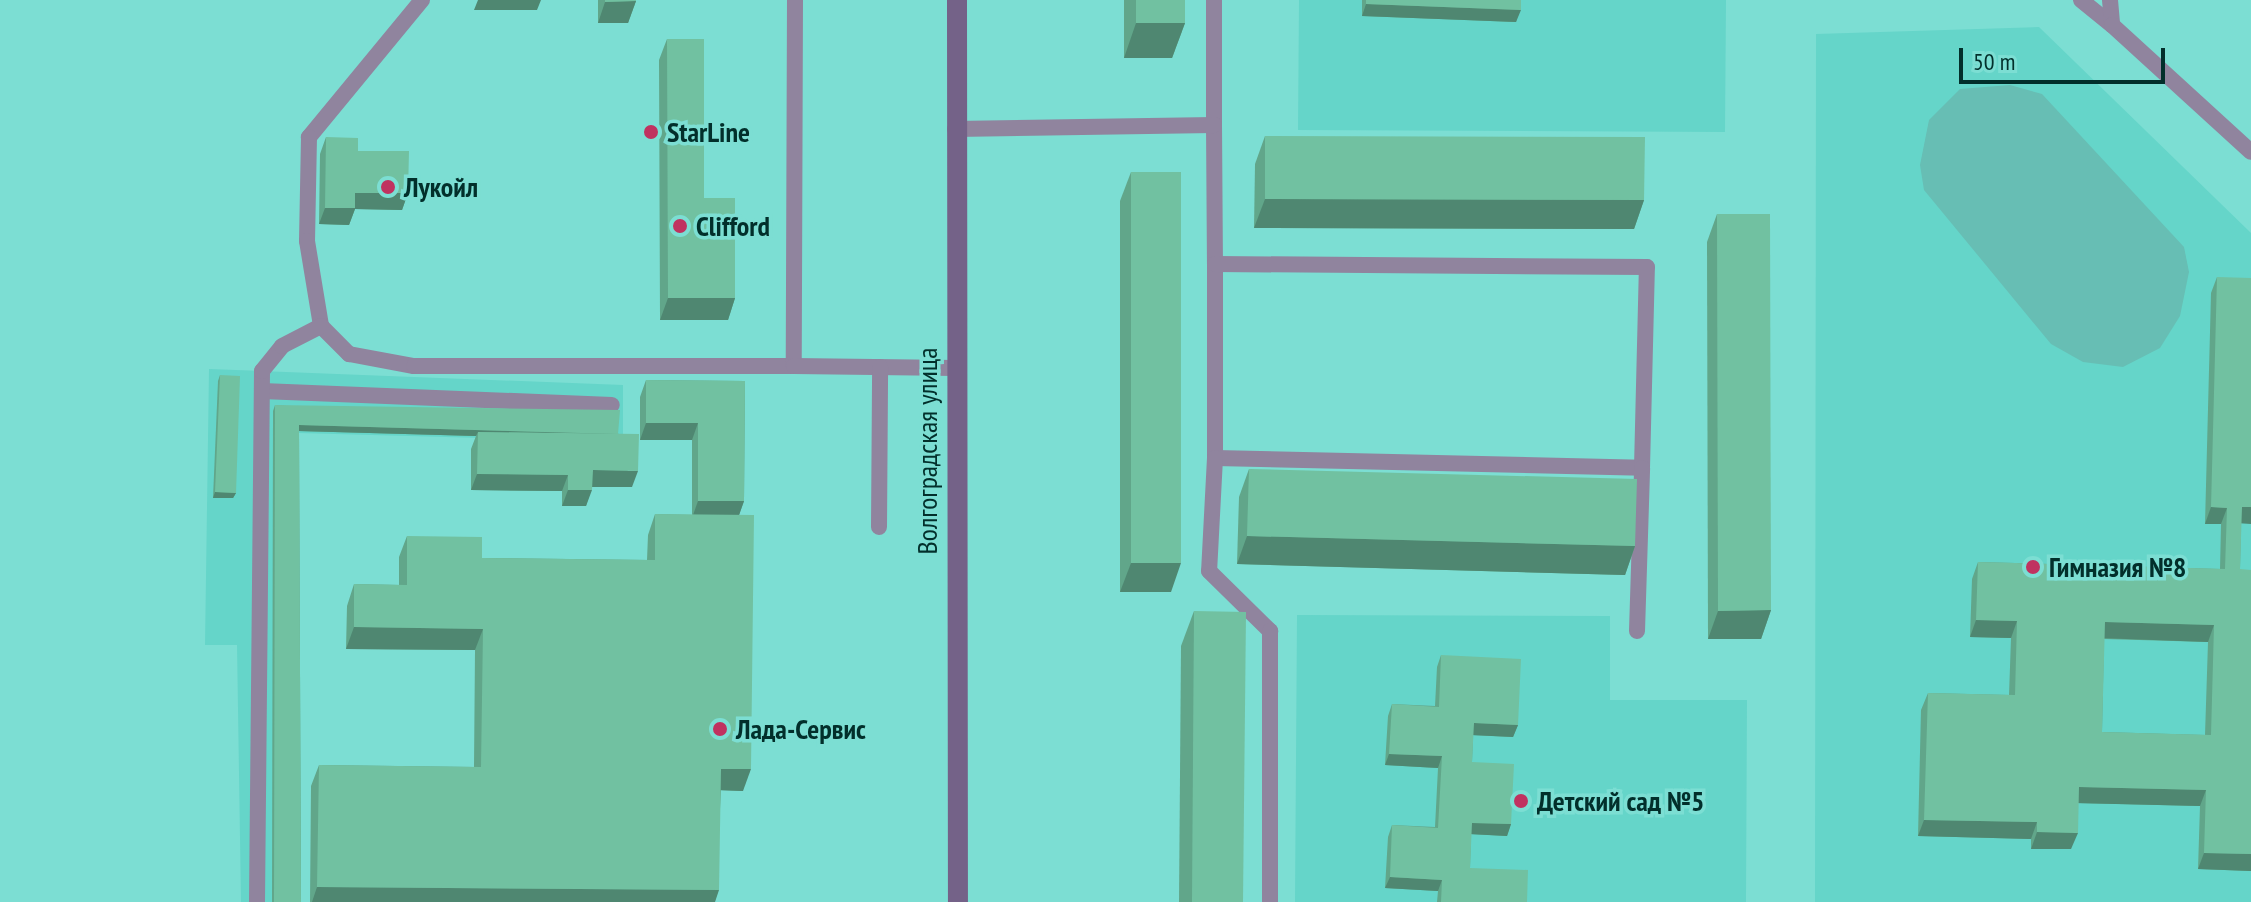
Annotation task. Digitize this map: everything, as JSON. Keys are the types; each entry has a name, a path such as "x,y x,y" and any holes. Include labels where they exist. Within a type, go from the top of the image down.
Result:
{"main road":[{"name":"Волгоградская улица","path":"957,0 955,368 958,902"}],"lane":[{"path":"422,0 309,137 307,241 321,326 349,354 414,366 955,368"},
{"path":"794,366 795,0"},
{"path":"1214,0 1215,458 1209,571 1270,631 1270,902"},
{"path":"2081,0 2251,152"},
{"path":"2110,0 2112,25"},
{"path":"955,129 1214,125"},
{"path":"1215,264 1647,267 1637,631"},
{"path":"257,902 262,371 282,346 321,326"},
{"path":"879,527 880,367"},
{"path":"262,391 612,405"},
{"path":"1215,458 1642,468"}],"shaded area":[{"path":"1299,0 1726,0 1725,132 1298,130"},
{"name":"Гимназия №8","path":"2039,27 2251,233 2251,902 1815,902 1816,34"},
{"path":"2010,85 2042,94 2184,247 2189,272 2180,316 2160,348 2123,367 2083,362 2051,344 1924,190 1920,165 1929,120 1960,89"},
{"path":"209,369 623,385 623,442 298,433 301,902 241,902 237,645 205,645"},
{"name":"Детский сад №5","path":"1297,615 1610,616 1610,700 1747,700 1746,902 1295,902"}],"building":[{"path":"636,0 636,1 605,2"},
{"path":"1136,0 1185,0 1185,23 1136,23"},
{"path":"1366,0 1521,0 1521,10 1366,4"},
{"path":"667,39 704,39 704,198 735,198 735,298 668,298"},
{"path":"1265,136 1645,137 1644,200 1265,199"},
{"path":"326,137 358,138 358,151 409,151 408,193 355,193 355,208 325,208"},
{"path":"1131,172 1181,172 1181,563 1131,563"},
{"path":"1717,214 1770,214 1771,610 1718,611"},
{"path":"2217,277 2251,278 2251,507 2242,507 2240,569 2251,570 2251,854 2204,853 2206,790 2079,787 2078,833 2037,832 2037,822 1924,820 1928,693 2015,695 2017,621 1976,620 1978,562 2225,569 2227,508 2211,507","holes":["2105,622 2214,625 2211,735 2102,732"]},
{"path":"220,375 240,376 236,493 215,492"},
{"path":"646,380 745,381 744,501 698,501 698,423 646,423"},
{"path":"275,405 620,410 618,434 299,425 301,902 274,902"},
{"path":"478,432 639,434 638,471 593,470 592,490 568,490 568,475 477,474"},
{"path":"1249,469 1637,479 1635,546 1247,536"},
{"path":"655,514 754,515 751,769 721,769 719,890 317,887 319,765 481,767 483,629 354,627 354,584 407,585 407,536 482,537 482,558 655,560"},
{"path":"1194,611 1246,612 1243,902 1192,902"},
{"path":"1441,655 1521,659 1518,725 1474,723 1472,762 1514,764 1511,824 1472,823 1470,868 1528,870 1527,902 1441,902 1442,880 1390,877 1392,825 1438,828 1442,756 1389,754 1392,704 1439,707"}],"place":[{"name":"StarLine","path":"651,132"},
{"name":"Лукойл","path":"388,187"},
{"name":"Clifford","path":"680,226"},
{"name":"Гимназия №8","path":"2033,567"},
{"name":"Лада-Сервис","path":"720,729"},
{"name":"Детский сад №5","path":"1521,801"}]}
